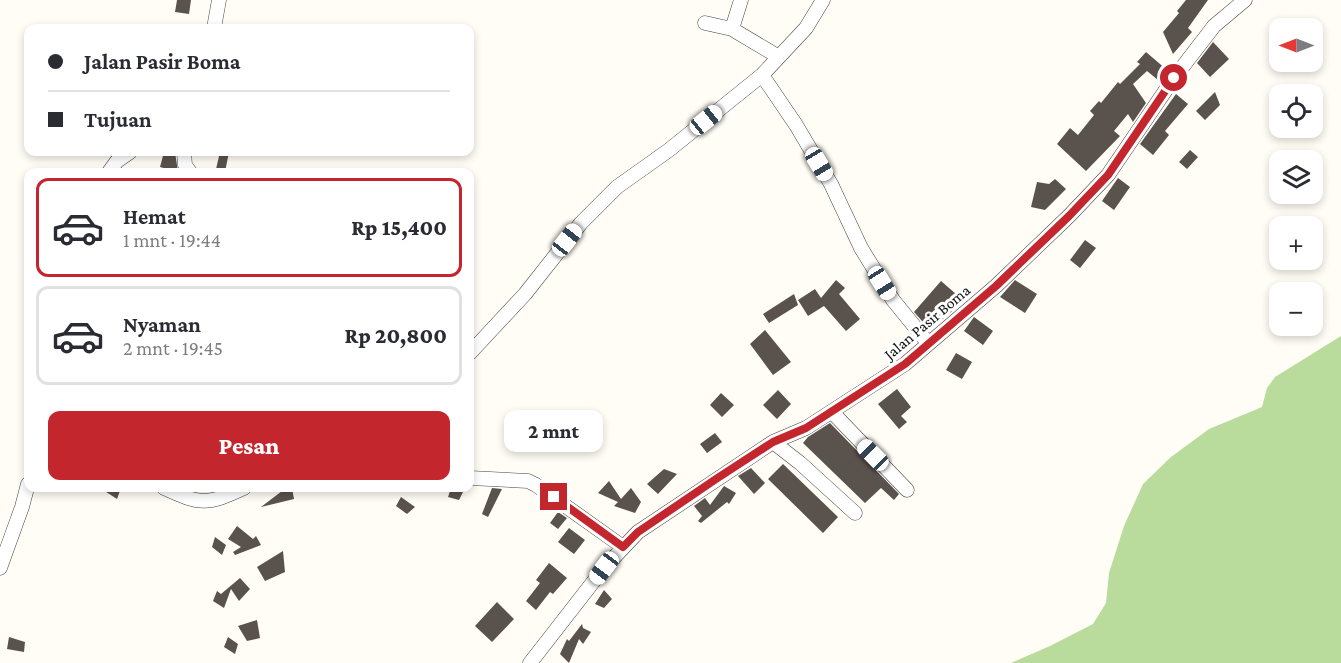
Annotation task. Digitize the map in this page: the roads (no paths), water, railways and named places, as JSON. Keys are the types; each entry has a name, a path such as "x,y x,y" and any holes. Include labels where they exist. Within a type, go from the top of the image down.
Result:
{"street":[{"path":"215,24 219,0"},
{"path":"732,29 741,0"},
{"path":"474,349 525,294 581,223 617,187 669,150 762,75 806,28 823,0"},
{"name":"Jalan Pasir Boma","path":"530,663 604,568 638,532 773,442 806,428 905,364 996,286 1108,175 1174,78 1208,33 1245,0"},
{"path":"705,23 732,29 779,57"},
{"path":"762,75 796,125 831,184 861,248 893,300 928,343"},
{"path":"113,168 124,156"},
{"path":"832,412 907,489"},
{"path":"773,442 855,513"},
{"path":"474,478 528,481 623,547"},
{"path":"0,568 26,492"},
{"path":"173,492 199,502 210,501 235,492"}]}
